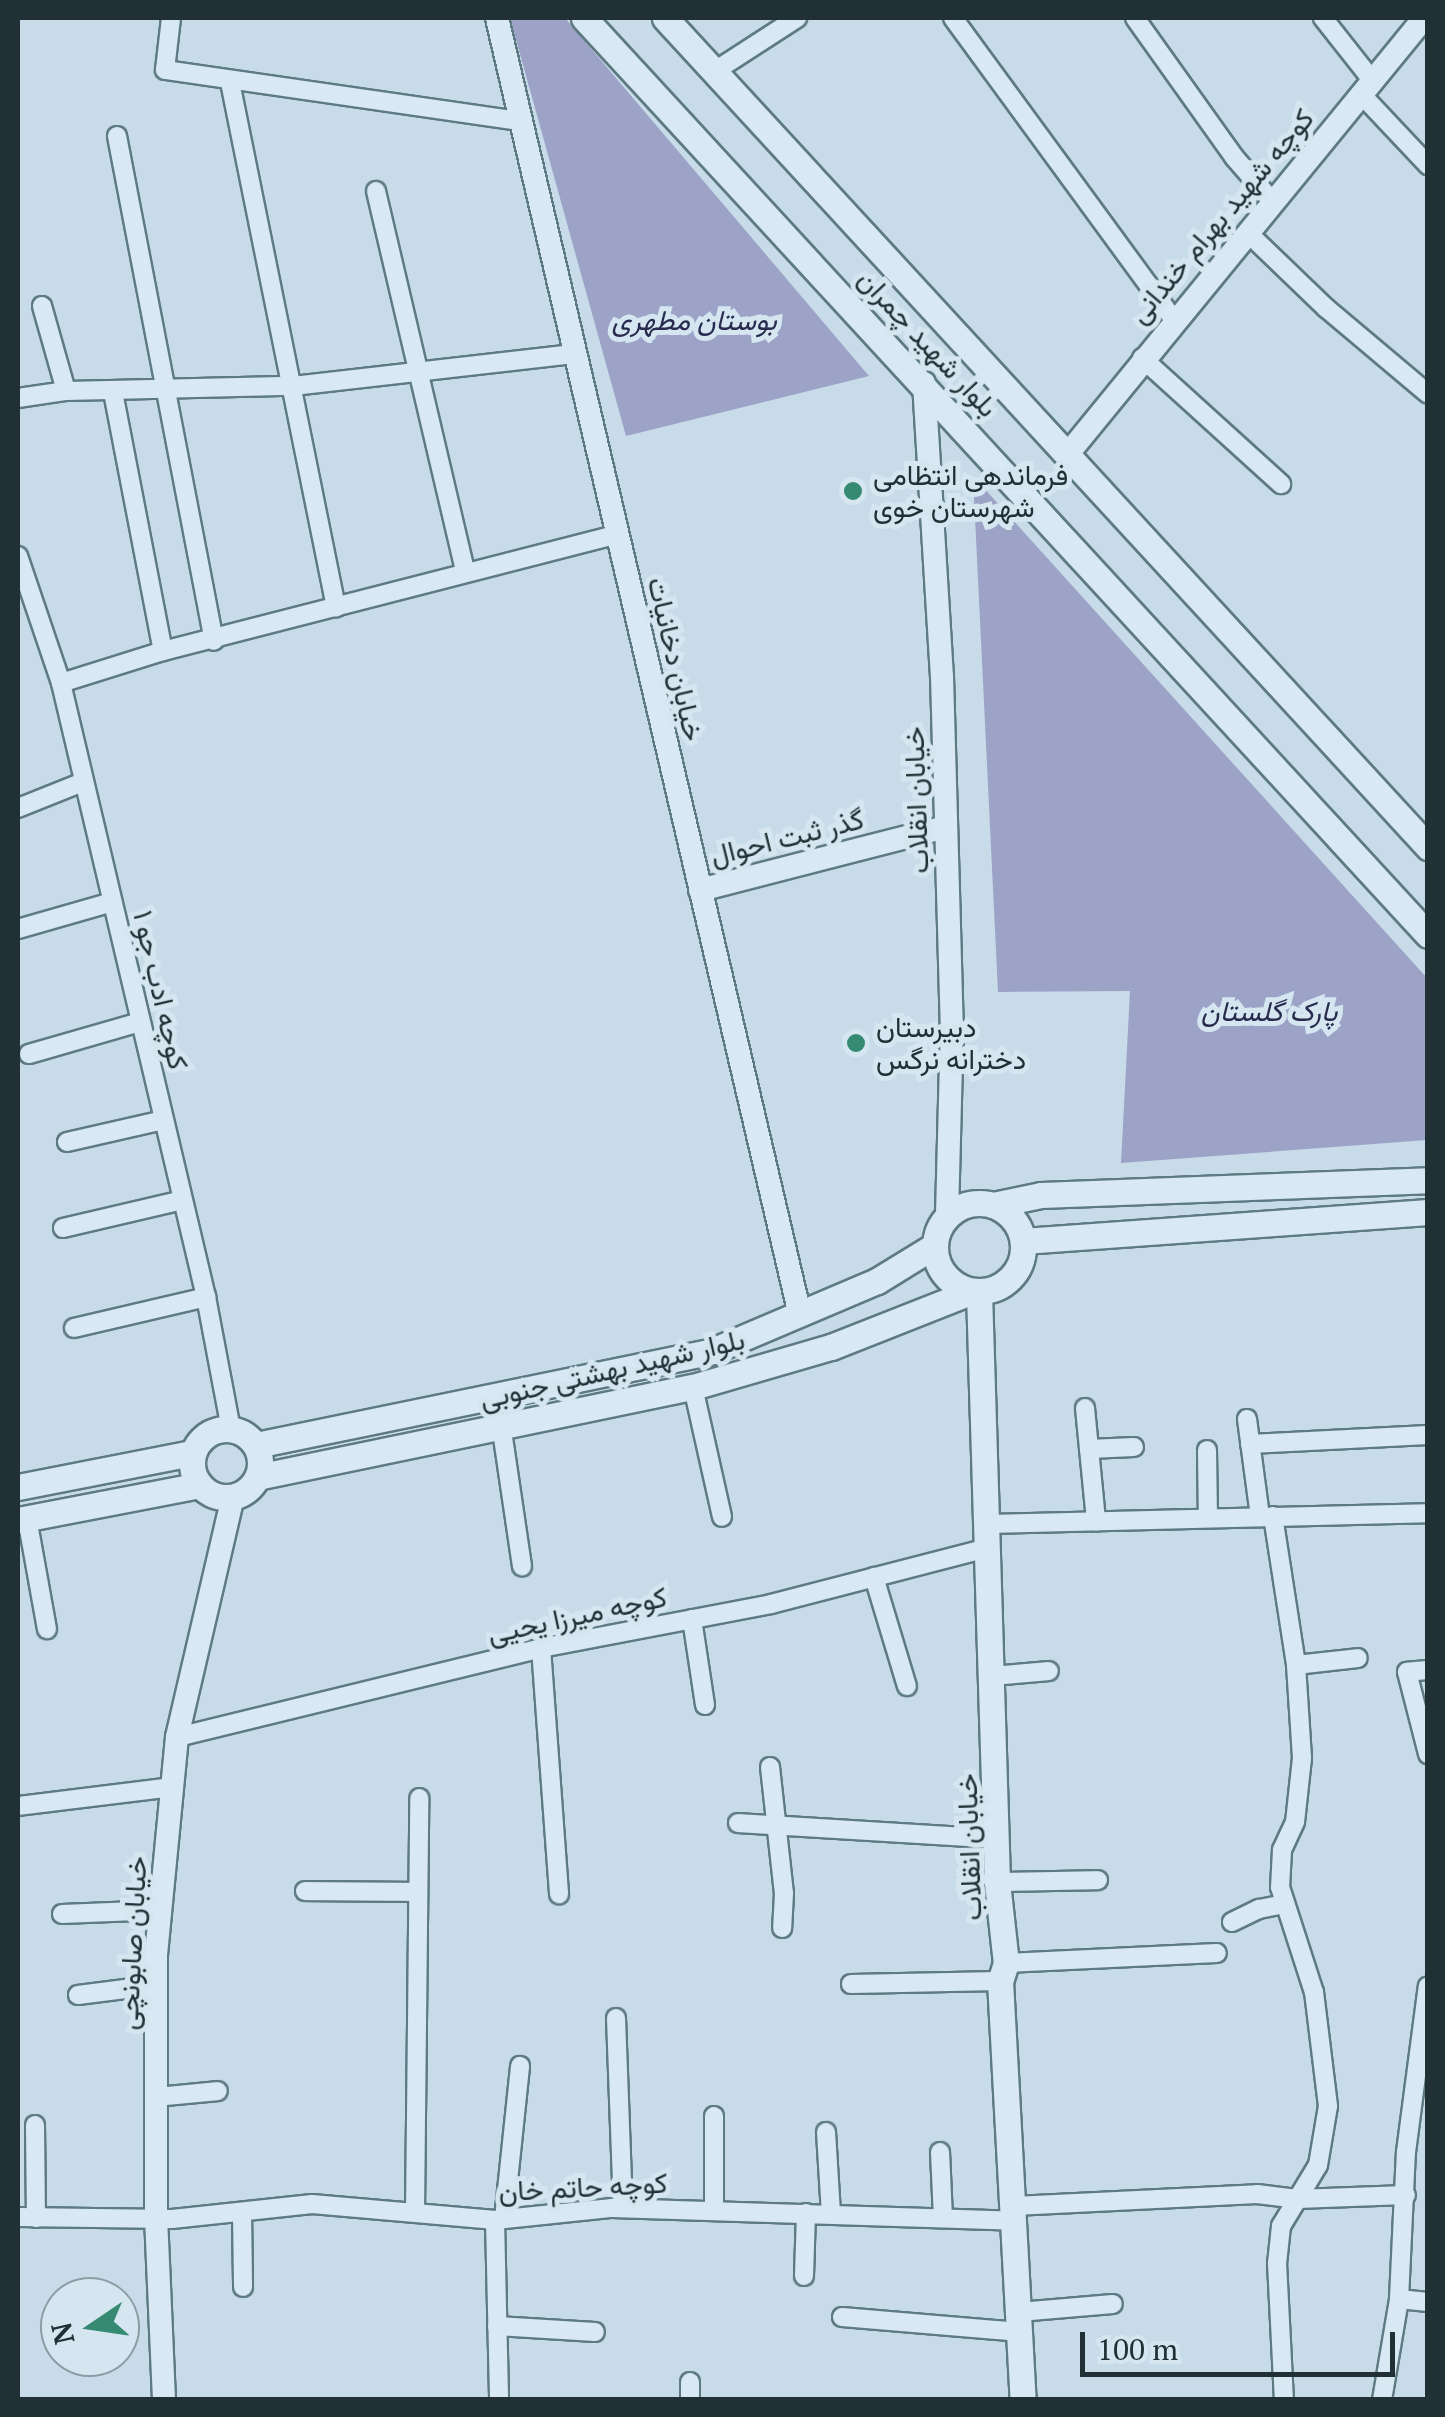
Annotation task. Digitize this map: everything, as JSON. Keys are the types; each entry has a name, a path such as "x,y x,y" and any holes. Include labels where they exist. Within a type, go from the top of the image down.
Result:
{"main road":[{"name":"بلوار شهید چمران","path":"584,18 1428,935"},
{"name":"بلوار شهید چمران","path":"666,18 1428,846"},
{"path":"993,1205 1013,1219 1023,1241 1022,1256 1007,1282 976,1292 960,1288 941,1270 934,1246 947,1216 968,1204 993,1205 1041,1194 1428,1180"},
{"path":"1023,1241 1428,1212"},
{"name":"بلوار شهید بهشتی جنوبی","path":"256,1445 712,1351 878,1281 934,1246"},
{"path":"878,1281 891,1285 898,1294 894,1323"},
{"name":"بلوار شهید بهشتی جنوبی","path":"257,1477 692,1386 832,1346 976,1292"},
{"name":"خیابان انقلاب","path":"976,1292 993,1676 997,1882 1023,2400"},
{"path":"231,1428 256,1445 260,1461 257,1477 247,1490 233,1497 214,1496 199,1485 192,1470 192,1453 200,1439 214,1430 231,1428"},
{"path":"18,1487 192,1453"},
{"path":"22,1519 199,1485"}],"street":[{"path":"171,18 165,70 521,121"},
{"name":"خیابان دخانیات","path":"497,18 800,1315"},
{"path":"714,71 797,18"},
{"path":"953,18 1174,320"},
{"path":"1135,18 1234,157 1272,201"},
{"path":"1324,18 1366,87 1428,164"},
{"name":"کوچه شهید بهرام خندانی","path":"1067,455 1142,358 1424,18"},
{"path":"230,82 336,606"},
{"path":"117,136 214,640"},
{"path":"376,191 465,571"},
{"path":"1247,232 1428,394"},
{"path":"42,306 66,391"},
{"path":"18,398 66,391 293,386 575,354"},
{"path":"1142,358 1280,484"},
{"name":"خیابان انقلاب","path":"924,383 942,676 952,1024 947,1216"},
{"path":"113,392 163,652"},
{"path":"61,683 465,571 616,535"},
{"name":"کوچه ادب جو ۱","path":"18,556 18,569 61,683 206,1297 231,1428"},
{"path":"18,808 83,782"},
{"name":"گذر ثبت احوال","path":"700,890 946,827"},
{"path":"18,929 112,902"},
{"path":"28,1054 140,1022"},
{"path":"67,1142 164,1120"},
{"path":"62,1228 182,1200"},
{"path":"74,1328 206,1297"},
{"path":"692,1386 722,1517"},
{"path":"1085,1408 1096,1521"},
{"path":"1247,1419 1296,1665 1302,1758 1294,1822 1282,1850 1280,1887 1314,1992 1328,2106 1318,2164 1281,2226 1277,2263 1284,2400"},
{"path":"502,1424 522,1566"},
{"path":"1250,1444 1428,1434"},
{"path":"1090,1449 1134,1447"},
{"path":"1207,1450 1208,1518"},
{"name":"خیابان صابونچی","path":"164,2400 156,2219 156,1985 161,1910 177,1737 233,1497"},
{"name":"کوچه میرزا یحیی","path":"177,1737 540,1648 692,1619 874,1577 987,1536 1096,1521 1428,1513"},
{"path":"22,1519 46,1629"},
{"path":"874,1577 907,1686"},
{"path":"692,1619 705,1706"},
{"path":"540,1648 558,1894"},
{"path":"1296,1665 1358,1658"},
{"path":"1428,1670 1408,1672 1428,1754"},
{"path":"993,1676 1049,1671"},
{"path":"770,1766 784,1894 782,1928"},
{"path":"18,1806 172,1788"},
{"path":"415,2213 419,1798"},
{"path":"738,1822 997,1839"},
{"path":"997,1882 1098,1880"},
{"path":"305,1891 418,1892"},
{"path":"1232,1922 1258,1908 1285,1904"},
{"path":"62,1914 161,1910"},
{"path":"850,1984 1216,1954"},
{"path":"78,1996 156,1985"},
{"path":"1382,2400 1399,2299 1406,2152 1428,1986"},
{"path":"616,2018 623,2208"},
{"path":"499,2400 500,2220 520,2066"},
{"path":"156,2096 218,2091"},
{"path":"714,2116 714,2210"},
{"path":"27,2217 35,2125"},
{"path":"826,2132 831,2214"},
{"path":"940,2152 943,2218"},
{"name":"کوچه حاتم خان","path":"27,2217 156,2219 312,2204 500,2220 623,2208 943,2218 1257,2194 1297,2198 1406,2194"},
{"path":"242,2212 243,2288"},
{"path":"804,2276 806,2212"},
{"path":"1399,2299 1428,2302"},
{"path":"842,2318 1019,2322 1113,2304"},
{"path":"497,2326 595,2332"}],"green space":[{"name":"بوستان مطهری","path":"510,18 565,18 869,376 626,436"},
{"name":"پارک گلستان","path":"973,476 1427,978 1427,1140 1121,1163 1130,991 998,992"}],"place":[{"name":"فرماندهی انتظامی شهرستان خوی","path":"853,491"},
{"name":"دبیرستان دخترانه نرگس","path":"856,1043"}]}
